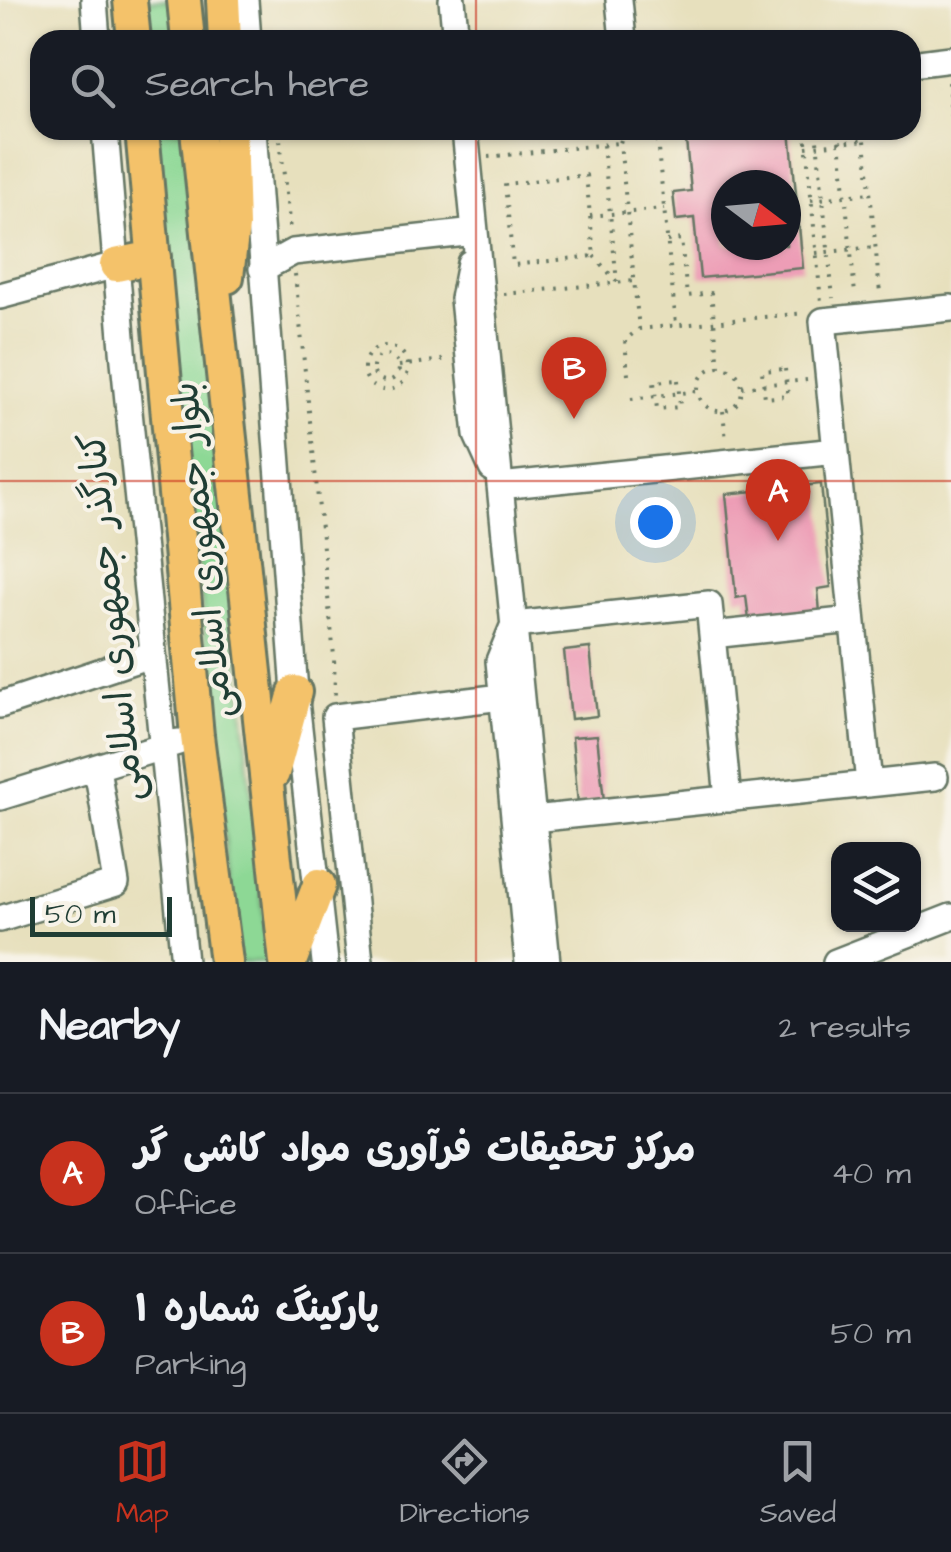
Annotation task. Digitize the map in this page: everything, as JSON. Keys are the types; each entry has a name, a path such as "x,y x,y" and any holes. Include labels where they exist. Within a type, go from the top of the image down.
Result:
{"main road":[{"path":"130,0 133,30"},
{"path":"184,0 187,30"},
{"path":"223,0 224,30"},
{"name":"بلوار جمهوری اسلامی","path":"143,140 198,736 226,962"},
{"name":"بلوار جمهوری اسلامی","path":"198,140 288,962"},
{"path":"220,332 233,226 230,140"},
{"path":"116,265 154,258"},
{"path":"268,792 295,692"},
{"path":"288,962 319,885"}],"street":[{"path":"94,0 96,30"},
{"path":"245,0 247,30"},
{"path":"452,0 455,30"},
{"path":"619,0 622,30"},
{"path":"921,63 948,60"},
{"name":"کنارگذر جمهوری اسلامی","path":"106,140 184,962"},
{"path":"255,140 295,692 325,962"},
{"path":"466,140 547,962"},
{"path":"262,269 292,244 474,225"},
{"path":"474,225 463,299 476,436 500,486"},
{"path":"260,226 292,244"},
{"path":"0,296 116,265"},
{"path":"869,784 829,378 828,310 951,308"},
{"path":"500,486 836,451"},
{"path":"514,624 709,604 728,799"},
{"path":"712,635 852,620"},
{"path":"514,624 499,661 528,962"},
{"path":"0,705 153,654"},
{"path":"360,962 335,717 502,697"},
{"path":"0,798 198,736"},
{"path":"0,918 116,883 97,768"},
{"path":"533,819 936,777"},
{"path":"836,962 951,916"}],"path":[{"path":"948,60 951,118"},
{"path":"280,140 330,618 335,717"},
{"path":"621,140 639,329"},
{"path":"657,140 676,325"},
{"path":"805,140 816,253 828,310"},
{"path":"817,140 828,252 828,310"},
{"path":"840,140 855,295"},
{"path":"806,147 865,140 880,292"},
{"path":"468,159 620,143"},
{"path":"604,145 617,282"},
{"path":"594,256 514,265 505,184 586,175 594,256 617,282"},
{"path":"812,200 870,194"},
{"path":"590,216 664,208"},
{"path":"667,241 681,239 687,296 711,294 718,367"},
{"path":"816,253 876,247"},
{"path":"482,296 634,281"},
{"path":"628,375 625,340 639,329 828,310"},
{"path":"382,346 398,349 408,362 408,374 402,384 388,390 372,386 364,371 368,355 382,346"},
{"path":"384,355 395,358 399,366 398,374 388,381 377,378 373,371 374,362 384,355"},
{"path":"399,366 469,358"},
{"path":"718,367 737,374 742,387 739,400 723,411 704,404 698,392 706,373 718,367"},
{"path":"785,368 786,382 788,396 765,398 762,371 785,368"},
{"path":"742,387 829,378"},
{"path":"678,380 680,407 657,409 656,396 654,382 678,380"},
{"path":"631,399 698,392"},
{"path":"723,411 726,447"}],"green space":[{"path":"142,0 173,0 176,30 145,30"},
{"path":"156,140 187,140 268,962 237,962"}],"building":[{"path":"686,140 791,140 794,170 711,170 711,260 801,260 801,247 803,268 700,278 694,218 676,220 673,193 691,191"},
{"path":"821,484 831,587 818,589 820,613 749,620 746,596 736,598 726,494"},
{"path":"590,648 597,716 571,719 564,651"},
{"path":"597,735 604,801 578,804 572,737"}],"place":[{"name":"پارکینگ شماره ۱","path":"574,419"},
{"name":"مرکز تحقیقات فرآوری مواد کاشی گر","path":"778,541"}]}
